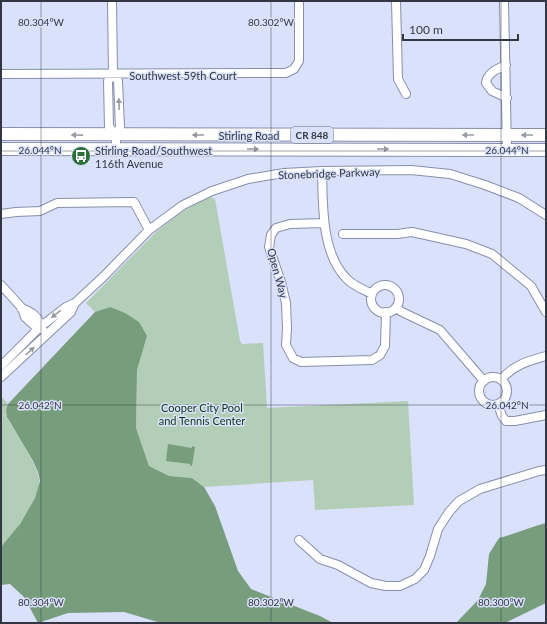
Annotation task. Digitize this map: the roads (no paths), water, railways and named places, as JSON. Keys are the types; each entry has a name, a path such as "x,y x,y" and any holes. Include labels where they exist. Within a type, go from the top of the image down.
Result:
{"main road":[{"name":"Stirling Road","path":"1,134 546,135"},
{"name":"Stirling Road","path":"1,149 546,150"}],"street":[{"path":"112,1 113,75 108,81 109,127 116,135 116,149"},
{"name":"Southwest 59th Court","path":"1,74 113,75 286,73 294,68 299,61 299,1"},
{"path":"396,1 398,80 406,94"},
{"path":"504,1 507,150"},
{"path":"506,65 494,70 486,80 486,83 492,91 507,98"},
{"name":"Stonebridge Parkway","path":"4,366 40,327 66,307 75,303 150,230 183,205 212,191 248,179 284,173 322,171 411,170 450,174 485,184 520,198 546,215"},
{"path":"322,171 324,224 331,252 345,278 352,284 372,294"},
{"path":"1,214 40,211 57,204 134,202 150,230"},
{"name":"Open Way","path":"324,224 290,224 276,228 272,235 269,247 281,282 286,303 286,345 293,358 301,362 372,360 380,355 385,346 386,312"},
{"path":"343,234 397,234 412,232 466,244 485,251 492,254 531,286 546,312"},
{"path":"1,285 21,308 30,311 38,319 40,327 47,335"},
{"path":"381,285 390,285 394,288 399,296 396,308 386,312 377,310 374,307 372,303 372,294 377,287 381,285"},
{"name":"Stonebridge Parkway","path":"4,366 47,335 71,312 75,303"},
{"path":"396,308 440,330 484,381"},
{"path":"501,380 519,364 546,356"},
{"path":"490,377 495,377 501,380 505,385 507,394 502,402 498,404 489,404 482,399 479,390 484,381 490,377"},
{"path":"498,404 502,416 506,421 546,415"},
{"path":"299,540 320,559 338,565 371,583 386,586 400,586 415,578 424,570 438,529 459,500 480,488 546,470"}],"place":[{"name":"Stirling Road/Southwest 116th Avenue","path":"81,156"}],"park label":[{"name":"Cooper City Pool and Tennis Center","path":"202,413"}]}
